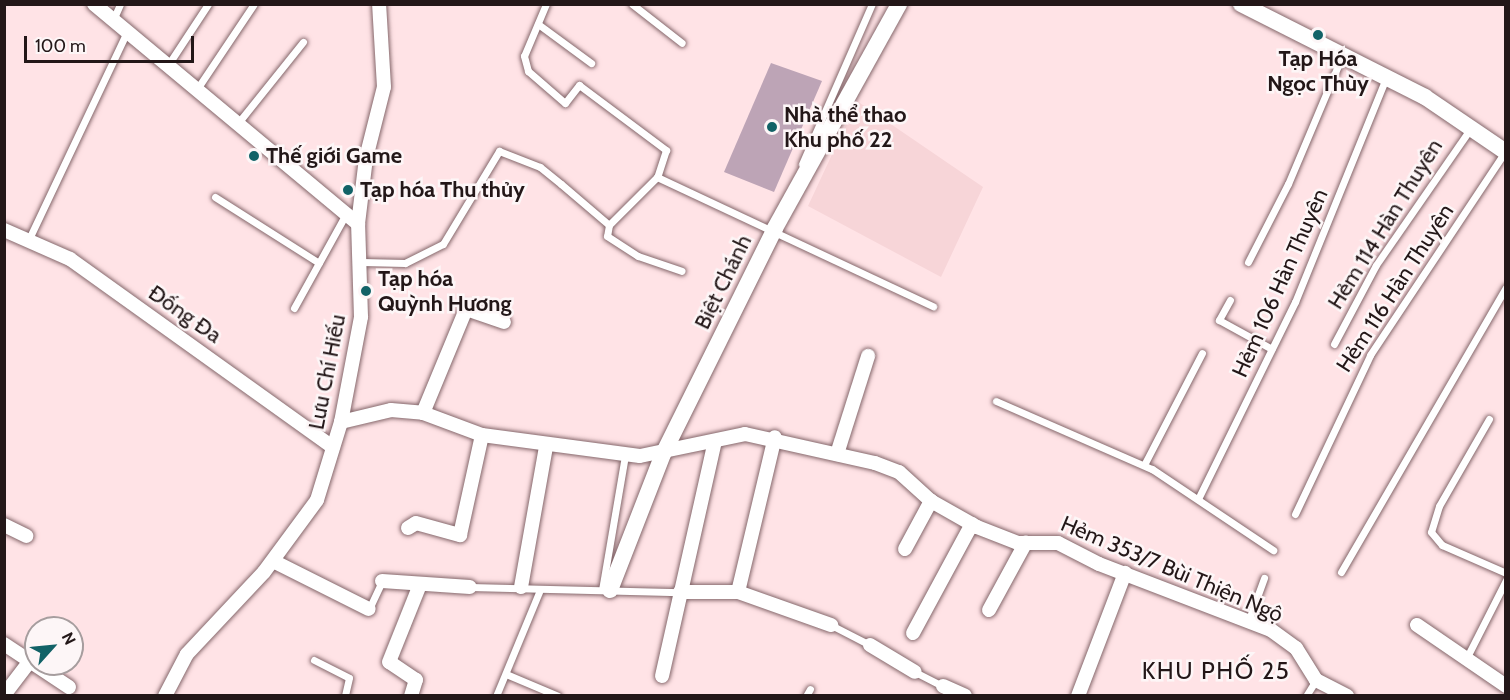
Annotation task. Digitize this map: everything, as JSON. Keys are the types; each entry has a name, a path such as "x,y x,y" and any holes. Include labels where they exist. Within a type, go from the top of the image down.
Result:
{"street":[{"path":"94,4 347,212 358,224"},
{"name":"Lưu Chí Hiếu","path":"165,696 187,654 273,561 313,510 341,422 361,317 362,262 358,224 366,158 384,87 379,4"},
{"name":"Biệt Chánh","path":"606,590 663,454 776,228 899,4"},
{"path":"1241,4 1343,54 1386,78 1472,128 1505,152"},
{"name":"Đống Đa","path":"4,230 70,259 333,447"},
{"path":"423,412 466,309 504,322"},
{"path":"837,454 867,356"},
{"name":"Hẻm 353/7 Bùi Thiện Ngộ","path":"341,422 391,410 423,412 482,435 546,446 625,454 663,454 745,434 775,437 899,472 931,501 972,524 1026,542 1046,538 1125,573 1248,622 1296,648 1316,680"},
{"path":"408,528 416,523 460,535 482,435"},
{"path":"738,592 775,437"},
{"path":"662,676 715,441"},
{"path":"521,587 546,446"},
{"path":"905,549 931,501"},
{"path":"913,633 972,524"},
{"path":"4,525 27,536"},
{"path":"990,610 1026,542"},
{"path":"273,561 369,609"},
{"path":"1078,696 1125,573"},
{"path":"382,581 419,587 470,587"},
{"path":"411,696 416,680 388,662 419,587"},
{"path":"680,592 738,592 831,625"},
{"path":"1417,625 1506,686"},
{"path":"4,644 24,657"},
{"path":"870,645 915,672"},
{"path":"4,695 24,669"},
{"path":"52,676 69,687"},
{"path":"1316,680 1347,696"},
{"path":"943,686 965,696"}],"lane":[{"path":"113,20 120,4"},
{"path":"168,65 208,4"},
{"path":"197,89 254,4"},
{"path":"546,4 524,56 528,71 565,103 579,85 666,150 657,177 609,225 607,236 638,256 682,271"},
{"path":"633,4 682,43"},
{"path":"776,228 872,4"},
{"path":"538,24 591,63"},
{"path":"28,240 127,32"},
{"path":"238,123 303,42"},
{"path":"1248,262 1288,184 1343,54"},
{"name":"Hẻm 106 Hàn Thuyên","path":"1198,499 1272,349 1386,78"},
{"name":"Hẻm 114 Hàn Thuyên","path":"1334,344 1376,265 1472,128"},
{"path":"362,262 405,263 443,244 499,151 540,167 609,225"},
{"name":"Hẻm 116 Hàn Thuyên","path":"1295,514 1370,355 1505,152"},
{"path":"657,177 776,228 933,306"},
{"path":"215,197 319,263"},
{"path":"294,308 347,212"},
{"path":"1341,572 1506,287"},
{"path":"1230,300 1219,320 1272,349"},
{"path":"1144,465 1202,353"},
{"path":"996,401 1144,465 1273,549"},
{"path":"1490,418 1439,506 1431,532 1442,545 1506,573"},
{"path":"606,590 625,454"},
{"path":"1248,622 1264,578"},
{"path":"1466,659 1506,580"},
{"path":"369,609 382,581"},
{"path":"470,587 680,592"},
{"path":"496,696 540,590"},
{"path":"831,625 870,645"},
{"path":"314,660 349,678 345,696"},
{"path":"915,672 943,686"},
{"path":"506,674 558,696"},
{"path":"1306,696 1316,680"}],"shaded area":[{"path":"857,101 983,187 941,277 808,206"}],"building":[{"name":"Nhà thể thao Khu phố 22","path":"771,63 822,81 774,192 724,172"}],"place":[{"name":"Tạp Hóa Ngọc Thùy","path":"1318,35"},
{"name":"Nhà thể thao Khu phố 22","path":"772,127"},
{"name":"Thế giới Game","path":"254,156"},
{"name":"Tạp hóa Thu thủy","path":"348,190"},
{"name":"Tạp hóa Quỳnh Hương","path":"366,291"}],"district":[{"name":"KHU PHỐ 25","path":"1216,671"}]}
